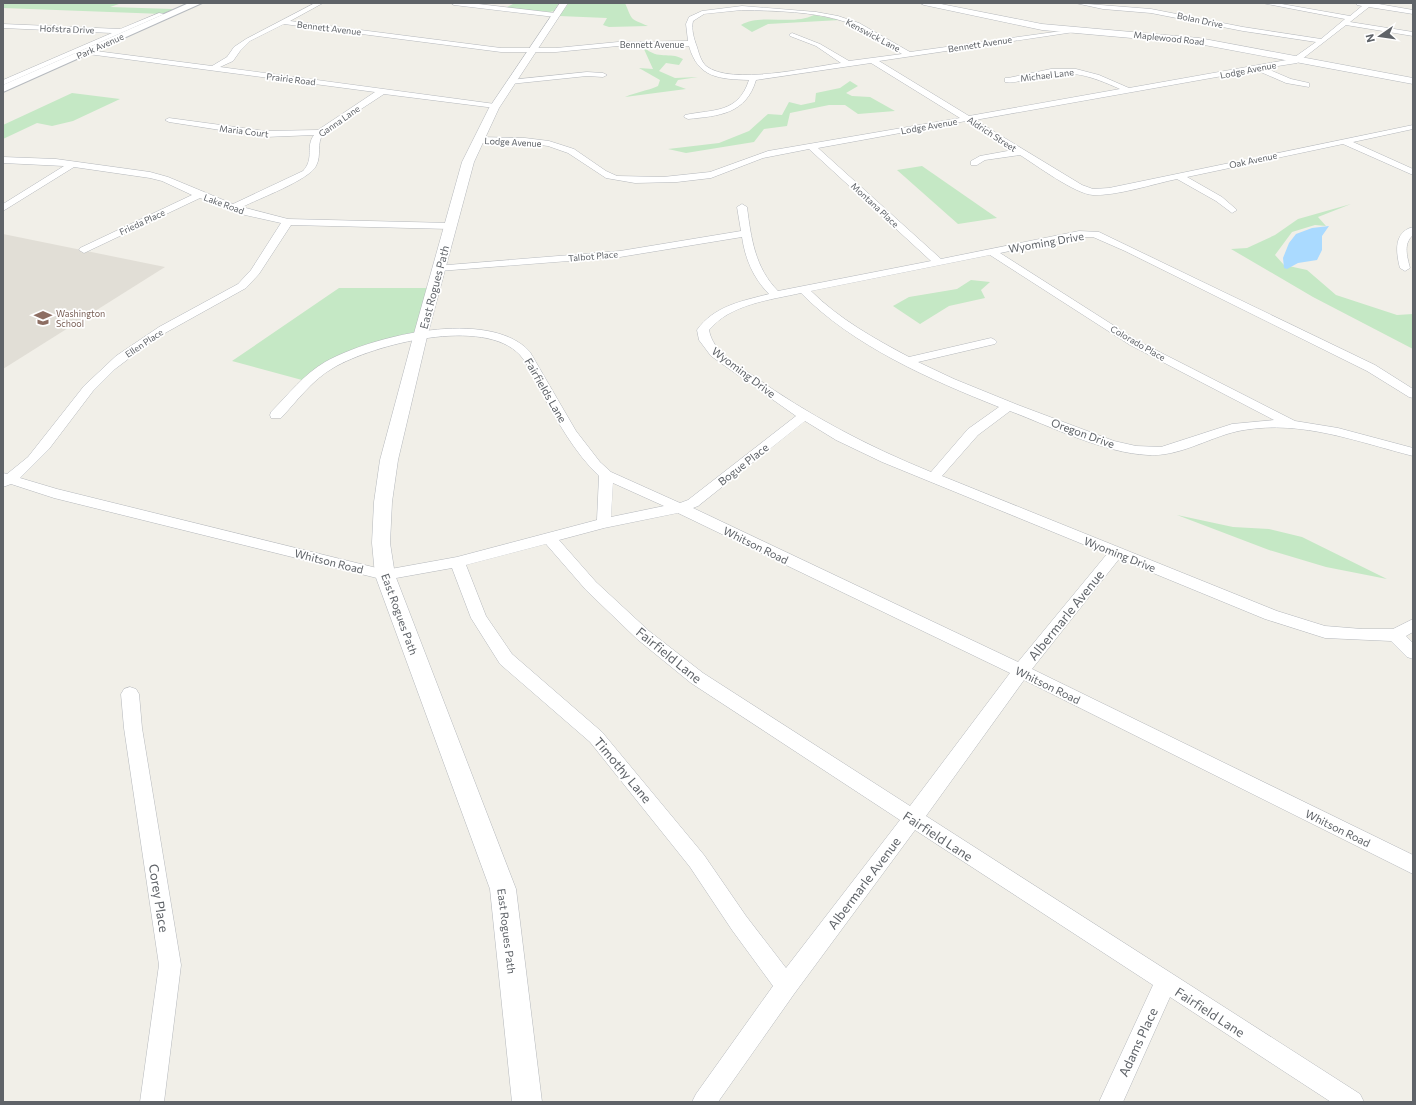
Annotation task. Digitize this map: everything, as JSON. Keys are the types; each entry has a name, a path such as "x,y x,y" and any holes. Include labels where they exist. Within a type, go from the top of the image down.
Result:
{"main road":[{"name":"Park Avenue","path":"3,89 88,52 126,32 197,3"}],"street":[{"path":"212,68 230,59 241,45 320,3"},
{"path":"454,3 560,9"},
{"name":"Maplewood Road","path":"924,3 1022,24 1199,41 1413,81"},
{"name":"Bolan Drive","path":"1078,3 1103,8 1151,11 1242,29 1322,41"},
{"path":"1265,3 1413,34"},
{"path":"1353,3 1368,4 1413,12"},
{"name":"Lodge Avenue","path":"478,140 529,142 560,147 577,154 601,172 615,178 692,178 712,174 752,157 1129,91 1298,59 1368,4"},
{"name":"Kenswick Lane","path":"692,44 688,23 690,18 712,6 758,6 838,17 859,25 910,55"},
{"name":"East Rogues Path","path":"528,1102 503,889 385,575 381,543 383,502 389,460 420,337 468,162 495,106 531,50 560,9"},
{"path":"3,83 126,32 161,14"},
{"name":"Bennett Avenue","path":"283,22 481,47 531,50 575,49 618,44 692,44 699,63 703,68 723,75 753,78 1074,30"},
{"name":"Hofstra Drive","path":"5,27 126,32"},
{"path":"792,35 818,45 848,64"},
{"name":"Prairie Road","path":"88,52 495,106"},
{"name":"Aldrich Street","path":"873,61 969,119 1020,152 1079,187 1092,192"},
{"path":"1256,68 1289,81 1306,85"},
{"name":"Michael Lane","path":"1008,80 1050,73 1075,71 1102,79 1129,91"},
{"path":"510,82 587,74 603,75"},
{"path":"688,117 711,115 738,105 749,94 753,78"},
{"name":"Ganna Lane","path":"233,208 296,179 313,167 316,161 314,143 315,137 320,132 383,91"},
{"name":"Maria Court","path":"169,120 265,134 320,132"},
{"name":"Oak Avenue","path":"1092,192 1109,191 1180,177 1413,127"},
{"path":"1343,141 1413,172"},
{"name":"Montana Place","path":"812,147 938,262"},
{"path":"974,163 983,158 1020,152"},
{"name":"Lake Road","path":"3,160 72,164 150,175 165,179 233,208 260,217 288,222 450,226"},
{"path":"3,208 72,164"},
{"path":"1180,177 1219,199 1232,210"},
{"name":"Frieda Place","path":"84,250 200,195"},
{"path":"742,207 745,233 758,275 765,285 776,295"},
{"name":"Ellen Place","path":"5,480 27,466 47,444 75,405 108,369 144,341 187,316 230,294 242,285 254,274 272,241 288,222"},
{"path":"1405,268 1400,248 1404,236 1413,230"},
{"name":"Talbot Place","path":"439,268 620,254 745,233"},
{"name":"Wyoming Drive","path":"1413,394 1364,365 1130,249 1095,234 1079,234 776,295 723,312 709,321 703,330 705,340 715,353 803,416 856,446 1271,615 1325,632 1362,635 1395,635 1413,625"},
{"name":"Colorado Place","path":"992,252 1134,343 1291,423"},
{"name":"Oregon Drive","path":"804,290 812,299 837,318 907,361 936,376 1110,444 1136,450 1160,452 1179,448 1217,432 1260,424 1291,423 1413,452"},
{"name":"Fairfields Lane","path":"276,415 315,376 328,366 359,352 420,337 445,333 480,332 492,334 514,344 526,355 575,441 589,460 606,475"},
{"path":"907,361 991,342"},
{"path":"934,477 973,432 989,419 1010,406"},
{"name":"Bogue Place","path":"680,508 692,503 803,416"},
{"path":"604,523 606,475"},
{"name":"Whitson Road","path":"606,475 680,508 1020,671 1413,865"},
{"name":"Whitson Road","path":"5,480 385,575 457,562 604,523 680,508"},
{"name":"Fairfield Lane","path":"550,538 591,586 643,635 697,678 1165,983 1352,1102"},
{"name":"Albermarle Avenue","path":"704,1102 786,986 912,819 1020,671 1116,553"},
{"name":"Timothy Lane","path":"457,562 479,618 506,659 596,737 697,861 739,923 786,986"},
{"path":"1395,635 1413,653"},
{"name":"Corey Place","path":"130,694 133,728 170,965 152,1102"},
{"name":"Adams Place","path":"1111,1102 1165,983"}],"shaded area":[{"name":"Washington School","path":"3,234 165,267 3,369"}],"green space":[{"path":"3,3 122,3 110,7 173,9 163,14 3,8"},
{"path":"515,3 559,3 554,11 550,12 505,8"},
{"path":"569,3 625,3 633,19 648,26 609,27 603,25 607,18 559,16"},
{"path":"814,15 840,20 768,24 752,32 741,25 758,20 796,20"},
{"path":"643,47 654,54 673,56 683,59 679,65 666,63 659,71 675,78 698,77 678,80 675,85 686,89 625,97 658,86 660,80 639,68 653,69"},
{"path":"850,81 858,86 846,93 852,96 870,97 895,111 858,114 845,105 829,105 790,113 787,126 764,129 754,142 686,153 668,149 719,143 749,131 768,114 782,115 789,102 801,105 815,102 816,93 840,88"},
{"path":"72,93 120,99 73,121 52,126 37,123 3,139 3,125"},
{"path":"922,166 997,218 958,224 897,170"},
{"path":"1351,204 1318,217 1326,226 1315,225 1292,232 1275,255 1284,265 1307,270 1336,295 1397,315 1413,314 1413,349 1313,297 1231,249 1247,248 1275,235 1298,219"},
{"path":"971,280 990,282 981,290 985,298 949,306 920,324 893,306 909,297 957,289"},
{"path":"339,288 428,288 414,334 319,366 302,380 232,361"},
{"path":"1177,515 1233,527 1269,529 1302,537 1387,579 1326,567 1269,550"}],"water":[{"path":"1329,226 1322,236 1322,250 1317,260 1298,263 1287,269 1284,268 1283,258 1289,243 1296,234 1312,228"}],"place":[{"name":"Washington School","path":"43,318"}]}
